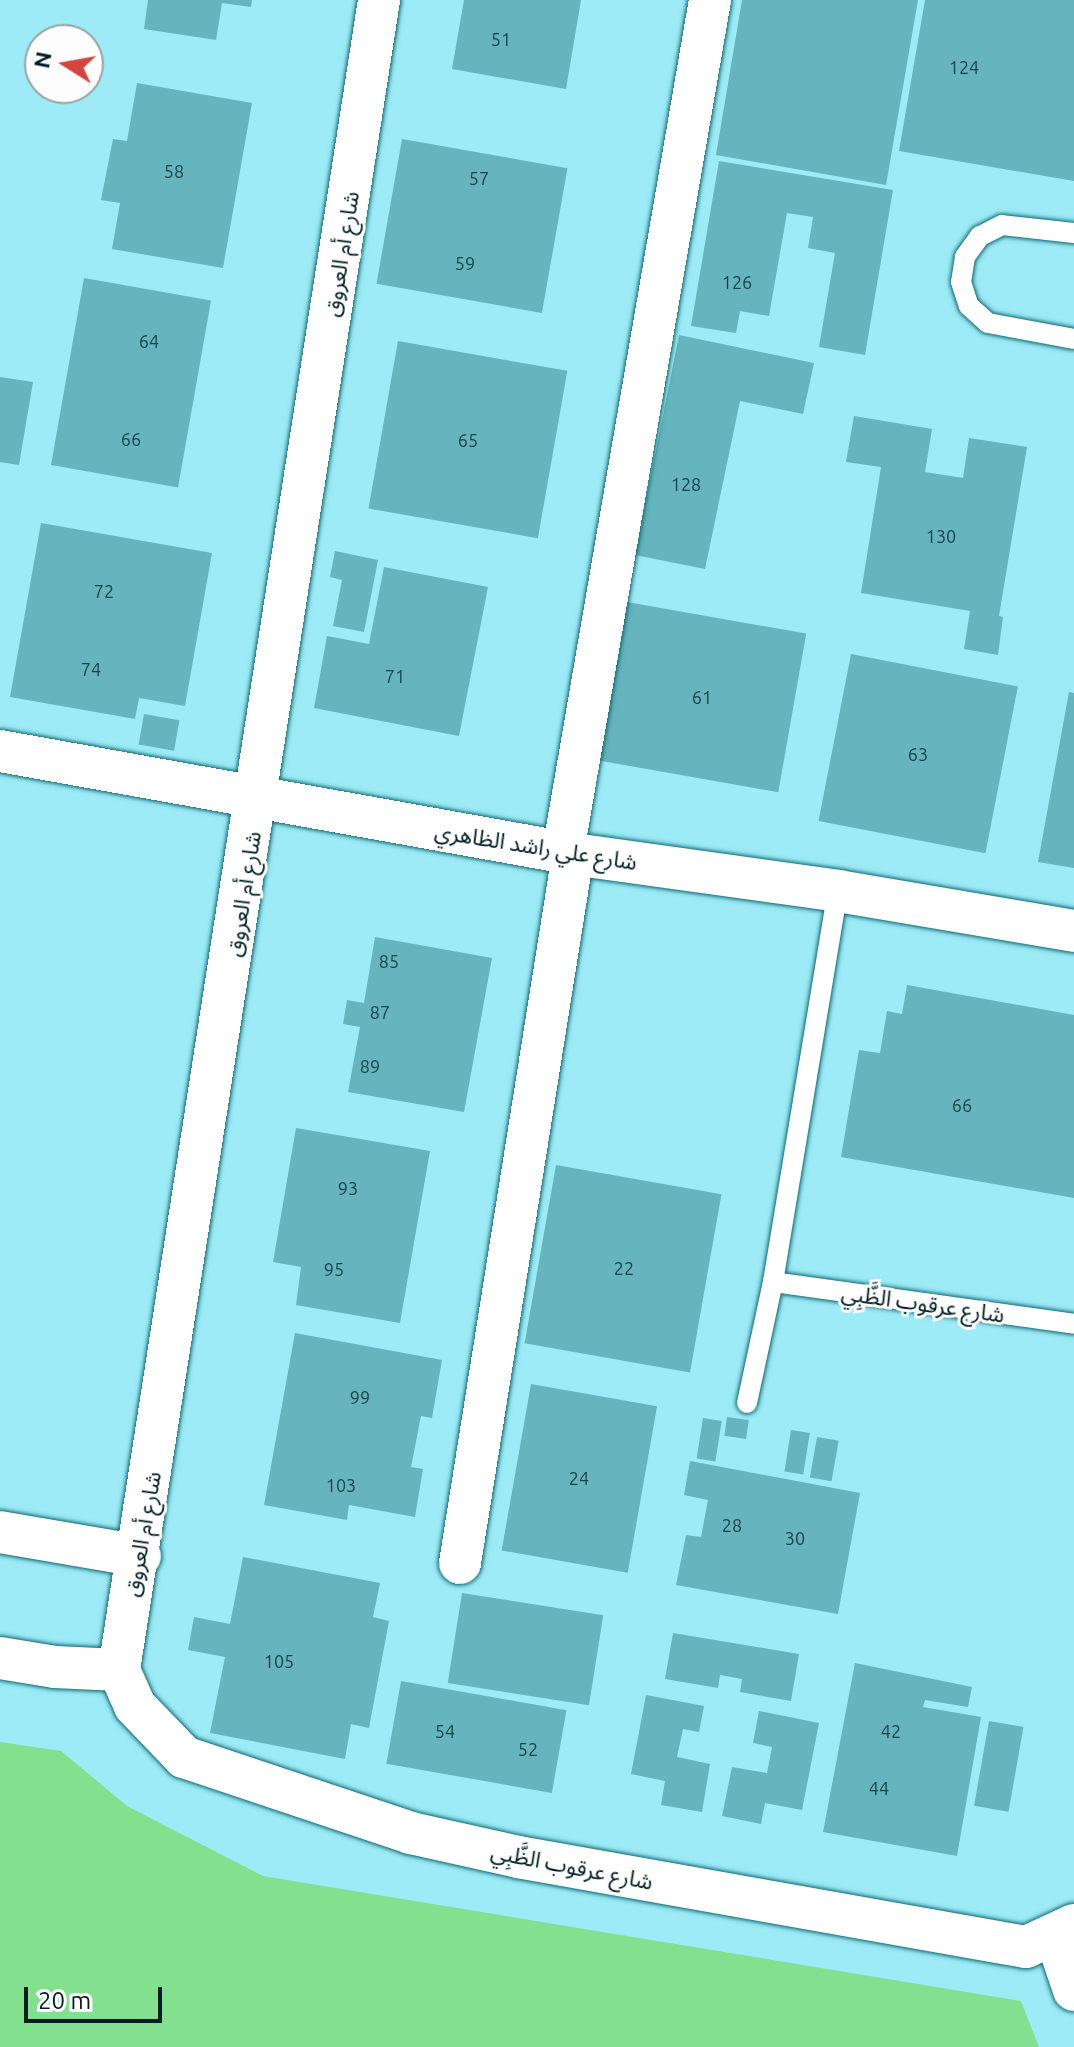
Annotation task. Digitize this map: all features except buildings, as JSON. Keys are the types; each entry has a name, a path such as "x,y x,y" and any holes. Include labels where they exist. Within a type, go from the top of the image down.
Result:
{"street":[{"name":"شارع أم العروق","path":"119,1670 140,1556 379,0"},
{"path":"460,1563 568,853 710,0"},
{"name":"شارع علي راشد الظاهري","path":"0,751 568,853 838,891 1074,931"},
{"path":"0,1532 140,1556"},
{"path":"0,1658 55,1667 119,1670"},
{"name":"شارع عرقوب الظَّبِي","path":"119,1670 135,1706 184,1757 411,1833 518,1857 1026,1947 1065,1931"},
{"path":"1065,1931 1074,1990"}],"lane":[{"path":"1074,233 1002,225 980,236 965,257 961,282 969,306 988,323 1074,339"},
{"path":"747,1403 773,1282 838,891"},
{"name":"شارع عرقوب الظَّبِي","path":"773,1282 1074,1324"}],"green space":[{"path":"0,1742 61,1751 127,1806 263,1876 1021,2001 1039,2047 0,2047"}]}
